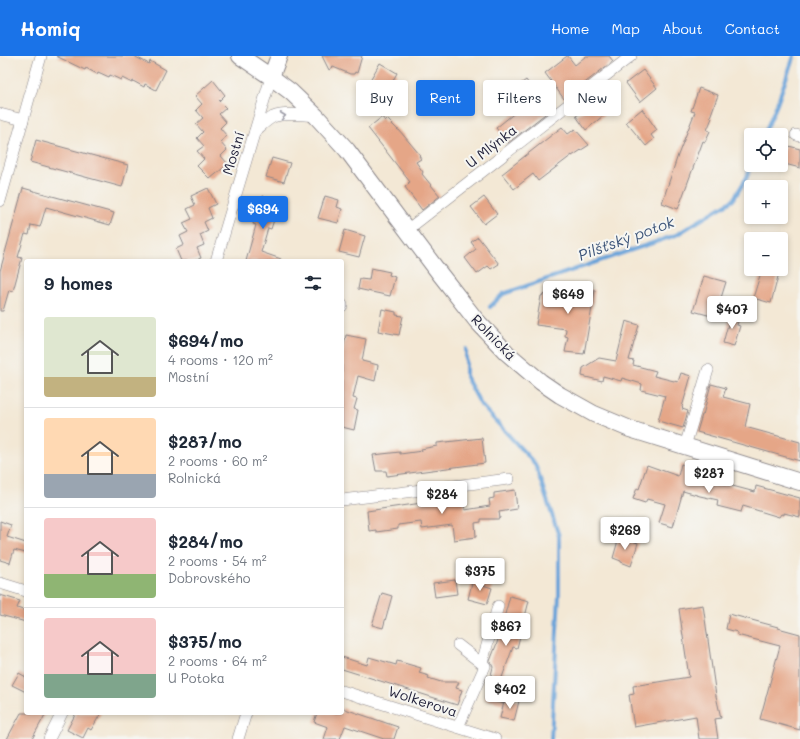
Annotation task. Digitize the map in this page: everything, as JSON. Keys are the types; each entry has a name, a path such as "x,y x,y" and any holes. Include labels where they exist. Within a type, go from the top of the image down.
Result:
{"street":[{"path":"0,201 42,56"},
{"name":"Rolnická","path":"240,56 272,77 291,92 316,116 347,150 476,320 507,353 529,372 560,395 594,414 630,429 800,482"},
{"path":"272,77 279,56"},
{"name":"U Mlýnka","path":"407,230 631,56"},
{"name":"Mostní","path":"217,259 272,77"},
{"path":"0,114 23,120"},
{"path":"255,131 262,124 273,117 280,115 297,114 316,116"},
{"path":"685,446 708,370"},
{"path":"344,500 509,480"},
{"path":"0,582 24,590"},
{"path":"482,663 498,606"},
{"path":"458,645 485,666 458,727"},
{"name":"Wolkerova","path":"344,692 494,739"},
{"path":"49,739 61,715"},
{"path":"238,739 245,715"}],"building":[{"path":"56,56 134,56 149,64 150,61 166,70 156,90 145,84 144,87 133,81 132,83 122,78 121,80 110,75 109,77 98,72 97,74 86,68 85,70"},
{"path":"322,56 362,56 357,73 355,72 354,74 350,74 333,67 329,70"},
{"path":"567,56 575,65 586,56 609,56 613,61 588,80 564,80 564,99 556,88 556,80 550,80 545,73"},
{"path":"380,63 397,73 393,80 370,80"},
{"path":"643,70 657,88 640,102 626,83"},
{"path":"213,80 225,95 219,101 226,108 219,114 226,122 220,128 227,136 220,142 227,150 221,156 228,164 210,179 197,166 204,159 197,151 204,146 197,138 203,132 196,124 203,118 196,110 202,104 195,96"},
{"path":"699,88 718,95 707,130 710,131 705,142 703,141 678,209 662,203 678,155 695,112 691,111"},
{"path":"642,109 657,130 651,135 654,139 646,146 626,122"},
{"path":"511,116 543,116 508,143 496,128"},
{"path":"576,116 603,116 586,130"},
{"path":"382,117 385,121 387,119 399,130 420,155 419,156 421,159 416,162 423,172 422,174 440,196 422,210 405,187 410,182 368,128"},
{"path":"562,127 568,134 575,129 589,145 572,155 538,181 533,174 514,189 502,174"},
{"path":"36,140 128,165 122,187 30,162"},
{"path":"788,146 800,149 800,168 788,165"},
{"path":"272,158 290,163 284,182 266,177"},
{"path":"23,188 114,213 110,225 46,207 40,227 31,225 29,235 25,234 18,257 22,258 13,291 9,290 3,311 0,311 0,271"},
{"path":"208,188 216,204 208,208 212,218 204,222 208,231 200,235 204,245 197,248 201,258 180,259 176,249 184,245 180,236 188,232 183,223 192,219 187,209 195,205 191,196"},
{"path":"263,196 280,201 271,229 268,228 261,252 281,259 247,259 256,225 253,224"},
{"path":"325,196 339,200 337,207 342,209 338,223 318,218"},
{"path":"484,197 497,214 484,224 471,207"},
{"path":"345,230 365,236 359,257 339,252"},
{"path":"478,237 499,264 491,269 488,266 477,274 465,258 476,249 471,242"},
{"path":"371,268 390,272 389,275 395,277 390,296 358,289 360,279 369,280"},
{"path":"704,276 726,282 715,317 693,311"},
{"path":"760,276 778,276 771,303 753,298"},
{"path":"558,289 595,290 584,354 565,352 568,337 565,336 566,329 536,325 541,296"},
{"path":"382,309 396,312 396,315 403,316 399,335 378,331"},
{"path":"731,313 740,315 737,325 740,326 734,346 723,343"},
{"path":"626,321 639,325 629,360 634,361 633,365 656,371 654,376 678,382 681,373 691,376 682,407 682,409 688,411 683,428 658,421 665,396 641,390 642,384 622,378 621,381 603,376 602,381 582,376 583,368 599,358 616,361"},
{"path":"346,335 366,339 362,361 378,365 375,381 358,376 353,398 357,399 354,409 358,410 354,430 344,428 344,344"},
{"path":"711,384 726,388 723,397 750,404 745,427 800,442 800,461 697,432"},
{"path":"482,438 485,463 387,476 386,471 376,471 373,455 400,452 400,454 422,451 421,449 437,446 437,443"},
{"path":"681,464 712,473 710,480 755,492 756,486 800,498 800,517 784,513 784,515 781,514 779,517 743,506 741,512 717,506 718,500 683,491 673,527 659,523 665,504 647,499 645,503 633,499 637,488 639,489 647,465 678,476"},
{"path":"515,490 517,509 499,512 500,518 498,519 481,519 481,522 475,523 476,537 454,540 452,525 422,529 421,522 398,525 398,529 376,532 376,530 369,531 367,511 463,497 465,510 490,506 489,499 494,498 494,493"},
{"path":"0,521 11,525 7,537 24,542 24,552 14,550 10,563 0,560"},
{"path":"619,537 638,543 631,566 613,558"},
{"path":"473,579 492,588 487,604 468,599"},
{"path":"455,580 457,594 435,597 433,583"},
{"path":"382,593 392,596 383,628 372,625"},
{"path":"0,595 20,601 17,608 24,610 24,621 0,615"},
{"path":"510,596 529,601 517,648 513,647 500,683 508,685 504,704 485,699 493,667 490,661 497,643"},
{"path":"703,605 716,696 721,718 715,719 718,739 699,739 696,716 634,727 629,695 634,694 633,686 689,677 679,609"},
{"path":"729,614 800,634 800,730 760,719 780,646 737,635 737,632 726,629"},
{"path":"369,657 396,665 397,661 421,668 419,673 429,676 428,678 441,682 459,682 456,688 462,690 457,705 344,670 344,658 367,665"},
{"path":"19,673 24,676 24,691 12,685"},
{"path":"505,698 519,701 514,721 500,718"},
{"path":"344,709 398,727 394,739 384,739 345,726 340,739 324,739 328,727 314,722 316,715 344,715"},
{"path":"21,713 24,713 24,715 45,715 32,739 7,739"},
{"path":"75,715 100,715 91,730 88,728 83,738 67,730"}],"waterway":[{"name":"Pilšťský potok","path":"767,128 794,56"},
{"name":"Pilšťský potok","path":"490,307 503,294 676,235 733,200 749,172"},
{"name":"Pilšťský potok","path":"466,349 466,377 481,405 535,464 559,536 559,595 551,739"}]}
